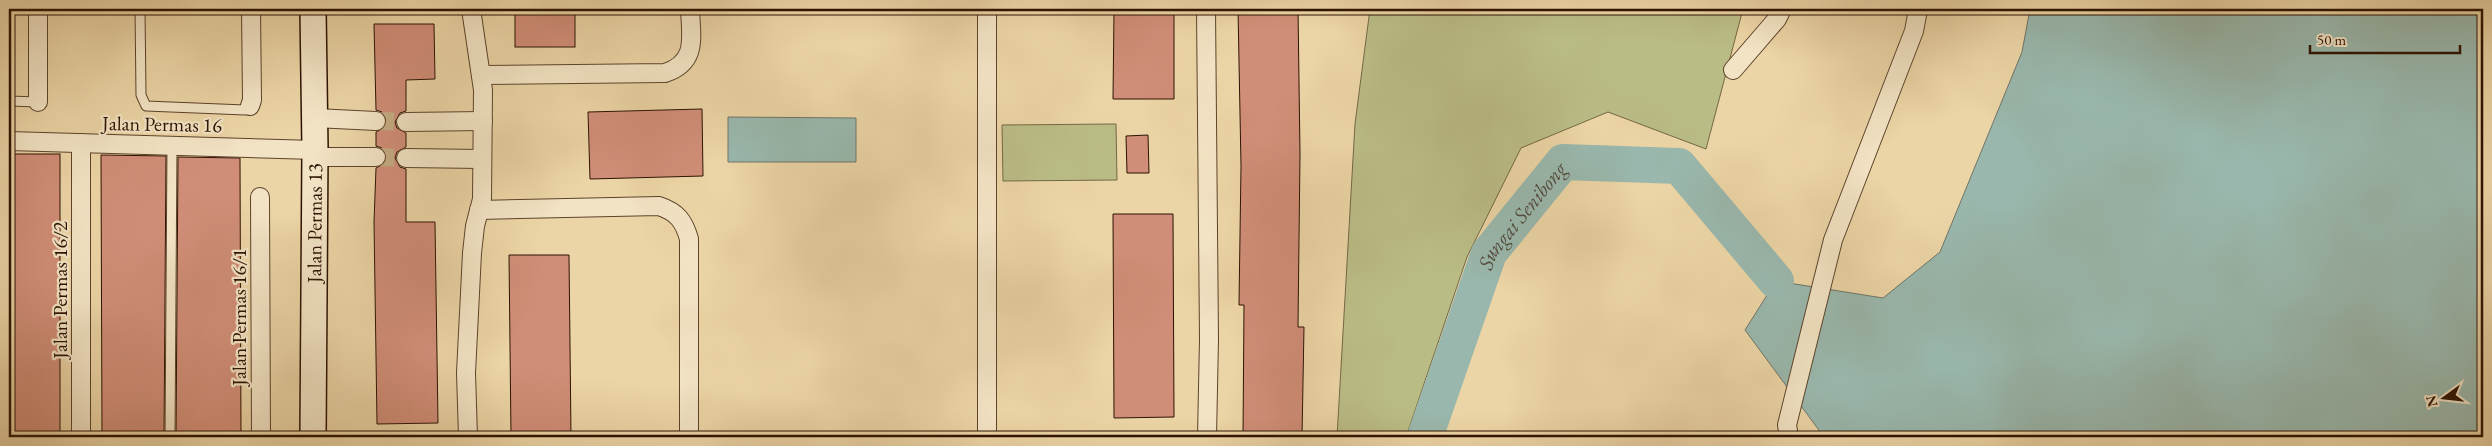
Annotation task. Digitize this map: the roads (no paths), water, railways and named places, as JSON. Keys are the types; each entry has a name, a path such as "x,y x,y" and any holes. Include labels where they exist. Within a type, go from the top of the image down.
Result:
{"main road":[{"name":"Jalan Permas 13","path":"313,9 315,118 313,437"}],"street":[{"path":"38,9 38,102"},
{"path":"250,106 252,100 251,9"},
{"path":"468,437 466,373 472,262 482,199 481,75 472,9"},
{"path":"481,75 665,73 680,66 689,54 690,9"},
{"path":"987,9 987,437"},
{"path":"1206,9 1209,339 1207,437"},
{"path":"1733,70 1777,19 1782,9"},
{"path":"1788,431 1833,240 1914,31 1917,15 1915,9"},
{"path":"315,118 376,121"},
{"path":"406,122 482,121"},
{"name":"Jalan Permas 16","path":"9,141 172,146 376,157"},
{"name":"Jalan Permas 16/2","path":"81,143 81,437"},
{"path":"406,158 482,159"},
{"name":"Jalan Permas 16/1","path":"260,197 261,437"},
{"path":"479,210 659,206 679,216 686,227 689,239 689,437"}],"lane":[{"path":"140,9 141,95 146,106 245,110 250,106"},
{"path":"9,101 38,102"},
{"path":"170,437 172,146"}],"waterway":[{"name":"Sungai Senibong","path":"1425,437 1489,253 1563,162 1679,166 1776,281"}],"tunnel":[{"path":"376,121 406,122"},
{"path":"376,157 406,158"}]}
